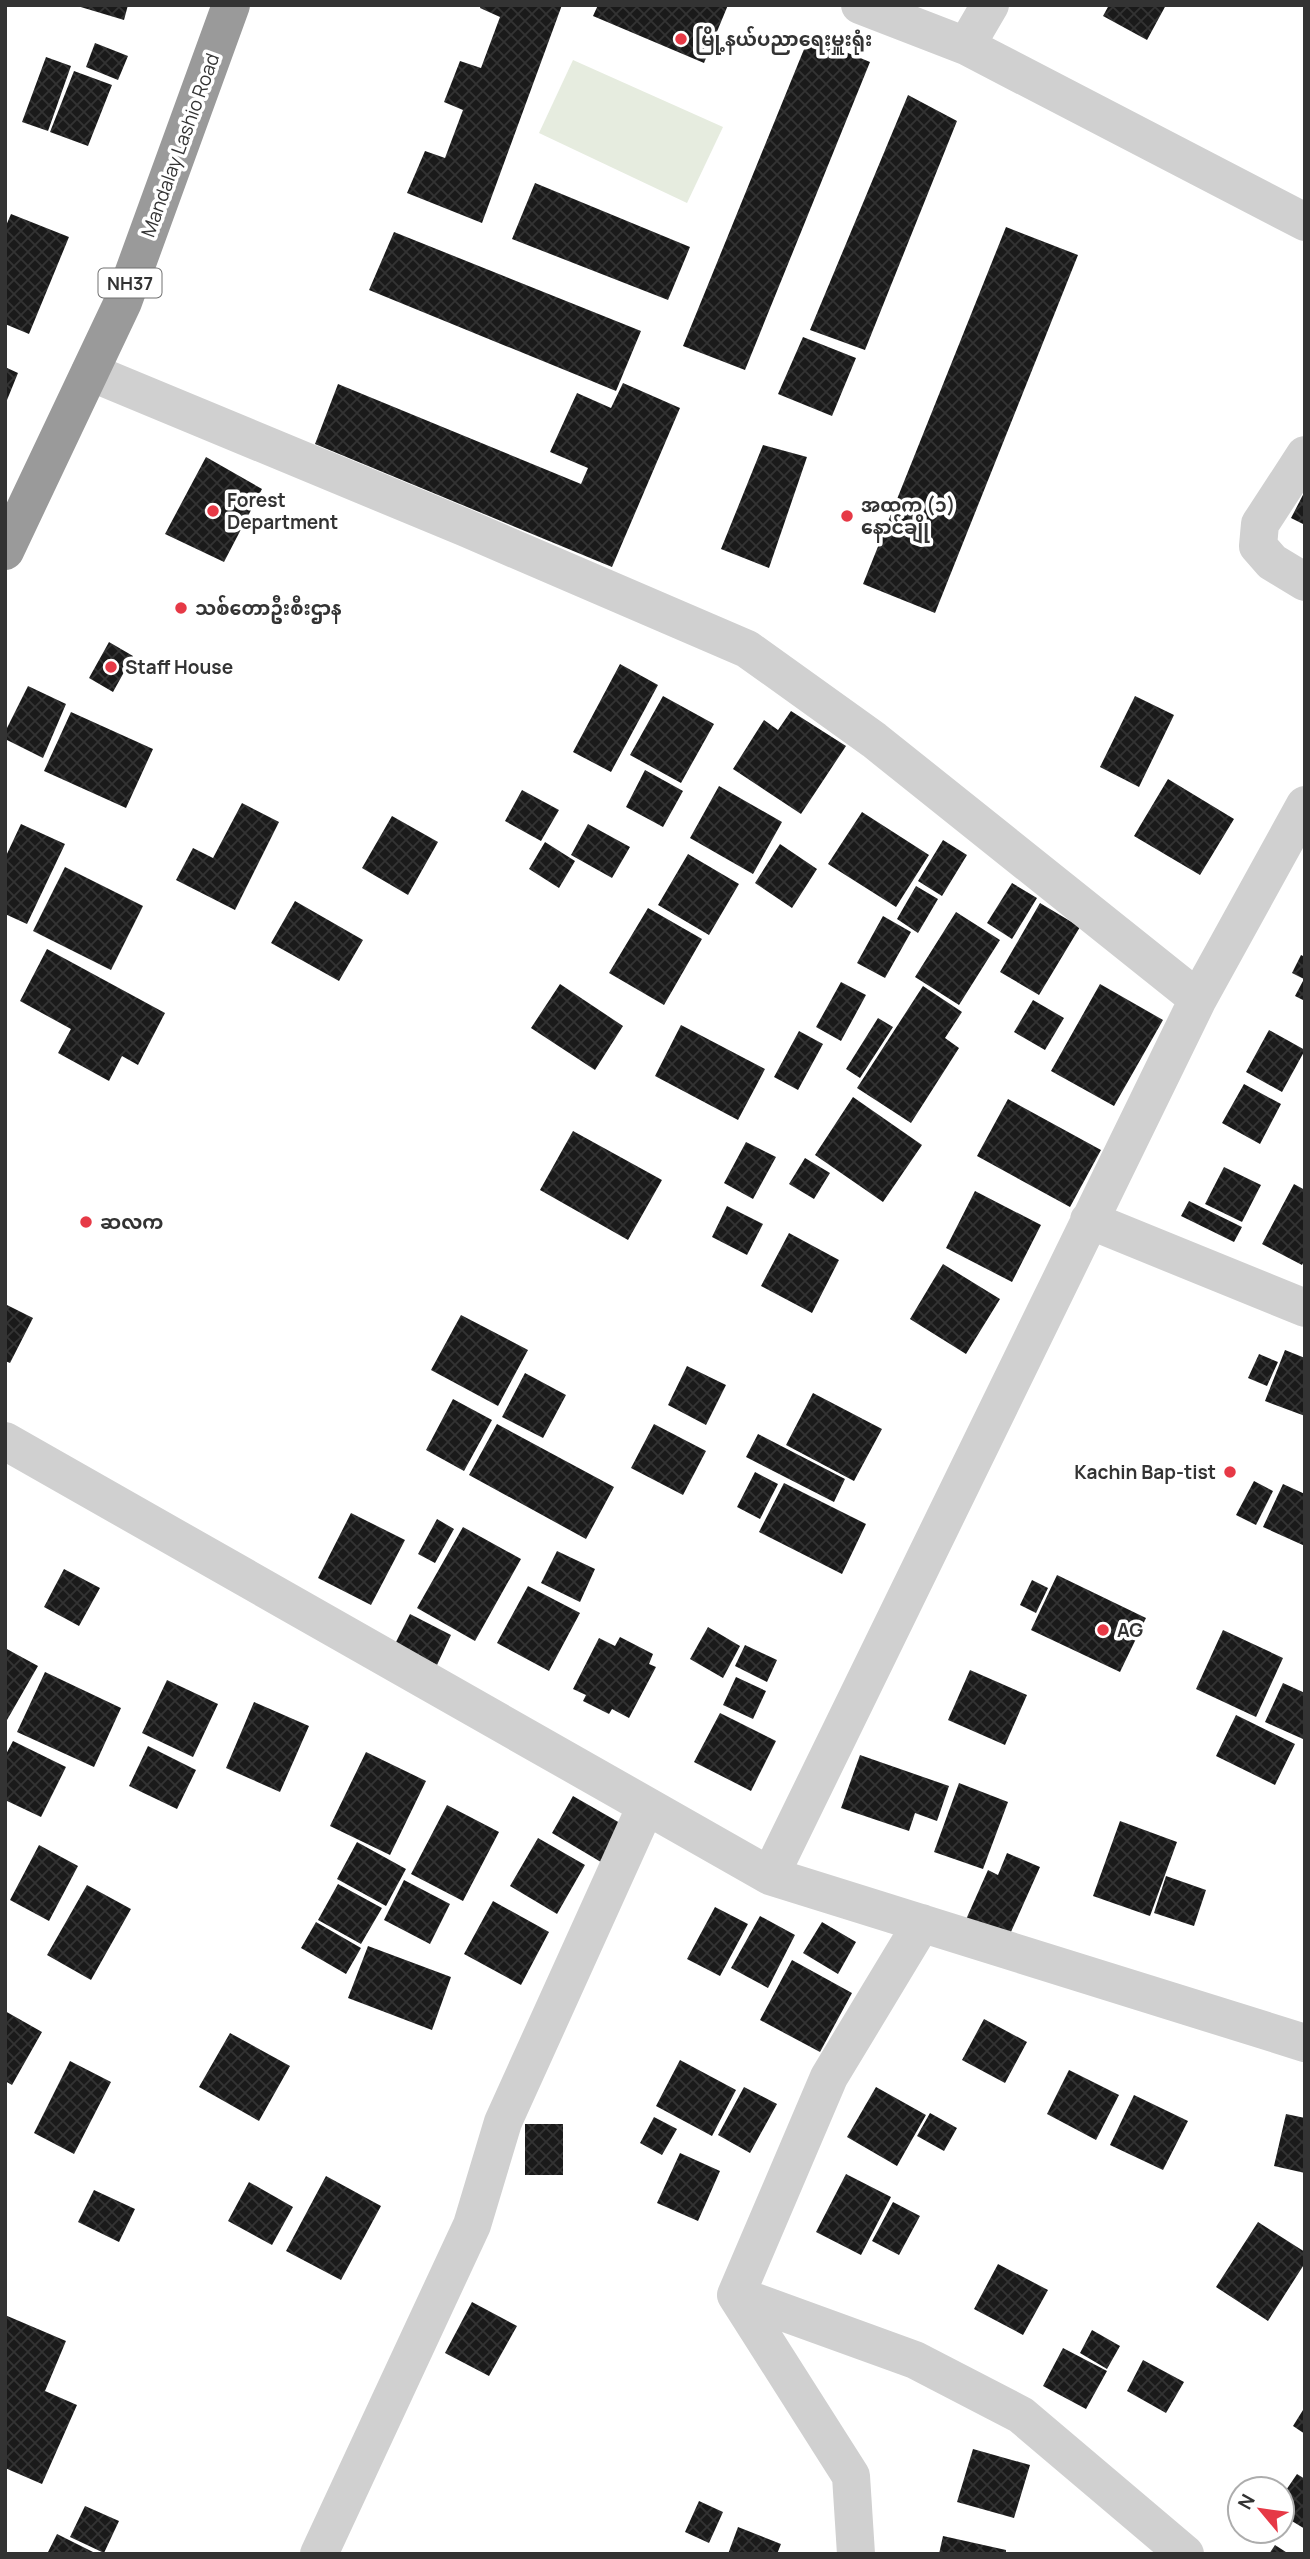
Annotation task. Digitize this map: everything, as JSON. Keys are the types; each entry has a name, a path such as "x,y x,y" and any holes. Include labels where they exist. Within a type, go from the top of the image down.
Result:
{"highway":[{"name":"Mandalay Lashio Road","path":"6,547 123,302 231,5"}],"street":[{"path":"860,5 966,46 1305,222"},
{"path":"966,46 990,5"},
{"path":"90,372 466,528 747,649 874,740 1198,999"},
{"path":"1305,455 1260,524 1258,546 1272,562 1305,582"},
{"path":"771,1876 1198,999 1305,805"},
{"path":"1089,1220 1305,1308"},
{"path":"5,1441 771,1876 1305,2043"},
{"path":"319,2554 472,2225 503,2122 646,1806"},
{"path":"736,2295 829,2077 922,1923"},
{"path":"736,2295 851,2476 856,2554"},
{"path":"736,2295 915,2360 1021,2415 1185,2554"}],"shaded area":[{"path":"573,60 723,127 687,203 539,133"}],"building":[{"path":"74,5 128,5 124,20"},
{"path":"481,5 562,5 482,223 407,193 425,151 445,158 463,110 444,102 460,61 481,68 500,17 480,8"},
{"name":"မြို့နယ်ပညာရေးမှူးရုံး","path":"598,5 728,5 704,63 593,16"},
{"path":"1109,5 1166,5 1147,40 1103,16"},
{"path":"809,37 870,62 745,370 683,346"},
{"path":"95,43 128,56 118,80 86,67"},
{"path":"46,57 71,66 48,131 22,122"},
{"path":"74,71 112,85 88,146 50,132"},
{"path":"908,95 957,121 865,350 810,330"},
{"path":"535,183 690,247 668,300 512,239"},
{"path":"11,214 69,237 29,334 5,324 5,228"},
{"path":"1006,227 1078,255 935,613 863,584"},
{"path":"394,232 641,331 616,391 369,290"},
{"path":"803,337 856,358 832,416 778,394"},
{"path":"5,367 18,373 5,405"},
{"path":"623,383 680,408 612,567 315,444 338,384 581,484 588,468 550,452 577,393 611,408"},
{"path":"763,445 807,457 769,568 721,549"},
{"name":"Forest Department","path":"206,457 262,489 224,562 165,534"},
{"path":"1305,491 1305,525 1291,518"},
{"name":"Staff House","path":"109,642 133,656 113,692 89,678"},
{"path":"620,664 658,685 611,772 573,752"},
{"path":"28,686 66,704 43,758 5,739 5,732"},
{"path":"663,696 714,724 681,783 630,755"},
{"path":"1135,696 1174,715 1139,787 1100,767"},
{"path":"791,711 846,746 801,814 733,769 764,720 778,730"},
{"path":"71,712 153,749 126,808 44,771"},
{"path":"645,770 683,791 663,827 626,807"},
{"path":"1168,779 1234,819 1200,875 1134,836"},
{"path":"719,786 782,822 753,874 690,838"},
{"path":"522,790 559,810 541,841 505,821"},
{"path":"242,803 279,822 235,910 176,880 193,848 213,858"},
{"path":"862,812 929,855 896,907 828,864"},
{"path":"392,816 438,842 408,895 362,868"},
{"path":"21,824 65,844 27,924 5,914 5,858"},
{"path":"588,824 630,847 612,878 571,855"},
{"path":"943,840 967,855 942,896 918,881"},
{"path":"545,842 575,861 559,888 529,869"},
{"path":"780,844 817,869 792,908 755,883"},
{"path":"688,854 739,884 709,935 658,905"},
{"path":"65,867 143,906 111,970 33,931"},
{"path":"1012,883 1037,898 1012,939 987,923"},
{"path":"916,886 938,899 918,933 897,919"},
{"path":"295,901 363,940 339,981 271,943"},
{"path":"1040,903 1080,927 1039,995 1000,972"},
{"path":"648,908 702,939 664,1005 609,973"},
{"path":"956,912 1000,940 959,1005 915,977"},
{"path":"883,916 911,932 885,978 857,963"},
{"path":"47,949 165,1013 138,1065 122,1056 109,1081 58,1053 71,1029 20,1001"},
{"path":"1301,955 1305,957 1305,1001 1295,996 1304,979 1292,973"},
{"path":"841,982 866,995 841,1041 816,1027"},
{"path":"560,984 623,1026 595,1070 531,1028"},
{"path":"1100,984 1163,1020 1114,1106 1051,1071"},
{"path":"923,986 962,1012 945,1038 959,1048 911,1123 857,1088"},
{"path":"1033,1000 1064,1018 1045,1050 1014,1032"},
{"path":"878,1018 893,1027 860,1078 846,1069"},
{"path":"681,1025 765,1069 738,1120 655,1076"},
{"path":"1269,1030 1305,1050 1282,1092 1246,1072"},
{"path":"799,1031 823,1044 798,1090 774,1077"},
{"path":"1244,1084 1281,1104 1260,1144 1222,1123"},
{"path":"853,1097 922,1145 883,1202 815,1155"},
{"path":"1008,1099 1101,1150 1070,1207 977,1156"},
{"path":"573,1131 662,1180 628,1240 540,1190"},
{"path":"746,1142 776,1157 753,1199 724,1183"},
{"path":"805,1158 830,1173 814,1199 789,1184"},
{"path":"1224,1167 1261,1185 1242,1222 1205,1204"},
{"path":"1294,1184 1305,1190 1305,1259 1302,1265 1262,1244"},
{"path":"975,1191 1041,1225 1012,1282 946,1248"},
{"path":"1189,1201 1242,1227 1234,1242 1181,1216"},
{"path":"727,1206 763,1224 747,1255 712,1237"},
{"path":"789,1233 839,1260 812,1313 761,1286"},
{"path":"943,1264 1000,1299 966,1354 910,1319"},
{"path":"5,1304 33,1318 10,1363 5,1361"},
{"path":"461,1315 528,1350 498,1406 431,1370"},
{"path":"1285,1350 1305,1358 1305,1416 1265,1401"},
{"path":"1259,1354 1278,1362 1267,1386 1248,1378"},
{"path":"687,1366 726,1385 706,1425 668,1405"},
{"path":"525,1373 566,1395 543,1438 502,1417"},
{"path":"813,1393 882,1429 854,1481 786,1445"},
{"path":"453,1399 492,1420 464,1471 426,1450"},
{"path":"497,1424 614,1487 586,1539 469,1475"},
{"path":"654,1424 706,1451 683,1495 631,1468"},
{"path":"758,1434 845,1479 834,1502 746,1457"},
{"path":"755,1472 778,1484 760,1519 737,1507"},
{"path":"1254,1481 1273,1491 1256,1525 1236,1515"},
{"path":"784,1483 866,1524 842,1574 759,1532"},
{"path":"1283,1484 1305,1494 1305,1546 1263,1527"},
{"path":"351,1513 405,1540 371,1605 318,1578"},
{"path":"437,1519 454,1529 435,1563 418,1554"},
{"path":"463,1527 521,1559 475,1641 417,1608"},
{"path":"557,1551 595,1569 580,1602 541,1583"},
{"path":"64,1569 100,1588 79,1626 44,1607"},
{"path":"1057,1575 1146,1618 1120,1672 1031,1630"},
{"path":"1032,1580 1048,1588 1036,1613 1020,1605"},
{"path":"528,1586 580,1613 549,1671 497,1643"},
{"path":"410,1614 451,1635 437,1665 395,1644"},
{"path":"708,1627 740,1646 723,1678 690,1659"},
{"path":"1223,1630 1283,1658 1256,1717 1196,1689"},
{"path":"620,1637 653,1654 649,1664 656,1667 629,1718 612,1709 609,1714 583,1701 586,1695 573,1689 599,1638 615,1646"},
{"path":"745,1645 777,1660 767,1682 735,1666"},
{"path":"5,1648 38,1666 7,1720 5,1719"},
{"path":"970,1670 1027,1695 1005,1745 948,1720"},
{"path":"45,1672 121,1708 94,1767 17,1732"},
{"path":"736,1677 766,1691 753,1719 723,1705"},
{"path":"167,1680 218,1704 193,1757 142,1733"},
{"path":"1283,1683 1305,1693 1303,1739 1265,1722"},
{"path":"254,1702 309,1726 280,1792 226,1768"},
{"path":"720,1713 776,1741 751,1791 694,1762"},
{"path":"1236,1715 1295,1744 1275,1785 1216,1756"},
{"path":"13,1741 66,1767 41,1817 5,1800 5,1756"},
{"path":"148,1746 196,1770 177,1809 129,1786"},
{"path":"366,1752 426,1781 390,1855 330,1826"},
{"path":"860,1755 949,1786 937,1821 915,1813 909,1831 841,1808"},
{"path":"959,1783 1008,1802 983,1869 934,1852"},
{"path":"573,1796 627,1827 606,1865 552,1833"},
{"path":"447,1805 499,1832 463,1901 411,1874"},
{"path":"1120,1821 1177,1842 1150,1916 1093,1896"},
{"path":"538,1838 585,1865 557,1914 510,1886"},
{"path":"357,1842 406,1869 386,1906 337,1879"},
{"path":"39,1845 78,1866 49,1921 10,1900"},
{"path":"1007,1853 1040,1867 1006,1943 964,1924 988,1870 998,1875"},
{"path":"1166,1876 1206,1890 1194,1926 1154,1913"},
{"path":"404,1880 450,1904 430,1944 384,1920"},
{"path":"338,1884 382,1908 361,1944 318,1920"},
{"path":"87,1885 131,1909 91,1980 47,1955"},
{"path":"493,1901 549,1932 521,1985 464,1954"},
{"path":"715,1907 748,1924 720,1976 687,1959"},
{"path":"760,1916 795,1935 768,1988 731,1968"},
{"path":"316,1922 361,1948 346,1974 301,1948"},
{"path":"822,1922 856,1942 838,1974 803,1953"},
{"path":"368,1946 451,1977 432,2030 348,1998"},
{"path":"792,1960 852,1993 820,2052 760,2020"},
{"path":"5,2011 42,2032 12,2085 5,2081"},
{"path":"984,2019 1027,2042 1005,2083 962,2060"},
{"path":"230,2033 290,2066 259,2121 199,2087"},
{"path":"680,2060 736,2090 712,2136 656,2106"},
{"path":"70,2061 111,2082 74,2154 34,2133"},
{"path":"1069,2070 1119,2095 1096,2140 1047,2114"},
{"path":"744,2087 777,2104 750,2153 718,2135"},
{"path":"876,2087 926,2115 897,2166 847,2137"},
{"path":"1134,2095 1188,2121 1163,2170 1110,2145"},
{"path":"930,2113 957,2128 944,2151 917,2136"},
{"path":"1286,2114 1305,2118 1305,2173 1274,2166"},
{"path":"654,2117 677,2129 662,2155 640,2143"},
{"path":"525,2124 563,2124 563,2175 525,2175"},
{"path":"680,2153 720,2171 698,2221 657,2203"},
{"path":"846,2174 891,2197 861,2255 816,2232"},
{"path":"326,2176 381,2206 341,2280 286,2251"},
{"path":"249,2182 293,2207 272,2245 228,2221"},
{"path":"94,2190 135,2209 119,2242 78,2222"},
{"path":"893,2202 920,2216 899,2255 872,2241"},
{"path":"1258,2222 1305,2252 1305,2263 1268,2321 1216,2287"},
{"path":"998,2264 1048,2290 1023,2335 974,2309"},
{"path":"472,2302 517,2326 489,2376 445,2353"},
{"path":"5,2315 66,2341 45,2391 77,2405 42,2484 5,2468"},
{"path":"1092,2330 1120,2346 1107,2369 1080,2353"},
{"path":"1063,2348 1107,2371 1086,2409 1043,2386"},
{"path":"1143,2360 1184,2382 1166,2413 1127,2391"},
{"path":"1303,2410 1305,2411 1305,2434 1293,2426"},
{"path":"973,2449 1030,2465 1014,2518 957,2502"},
{"path":"1296,2475 1305,2479 1305,2529 1296,2524"},
{"path":"699,2501 723,2512 709,2543 685,2532"},
{"path":"85,2506 119,2521 104,2553 70,2537"},
{"path":"738,2527 781,2544 777,2554 728,2554"},
{"path":"57,2534 97,2554 47,2554"},
{"path":"943,2536 1006,2550 1006,2554 939,2554"},
{"path":"1275,2545 1289,2554 1269,2554"}],"place":[{"name":"မြို့နယ်ပညာရေးမှူးရုံး","path":"681,39"},
{"name":"Forest Department","path":"213,511"},
{"name":"အထက (၁) နောင်ချို","path":"847,516"},
{"name":"သစ်တောဦးစီးဌာန","path":"181,608"},
{"name":"Staff House","path":"111,667"},
{"name":"ဆလက","path":"86,1222"},
{"name":"Kachin Bap-tist","path":"1230,1472"},
{"name":"AG","path":"1103,1630"}]}
